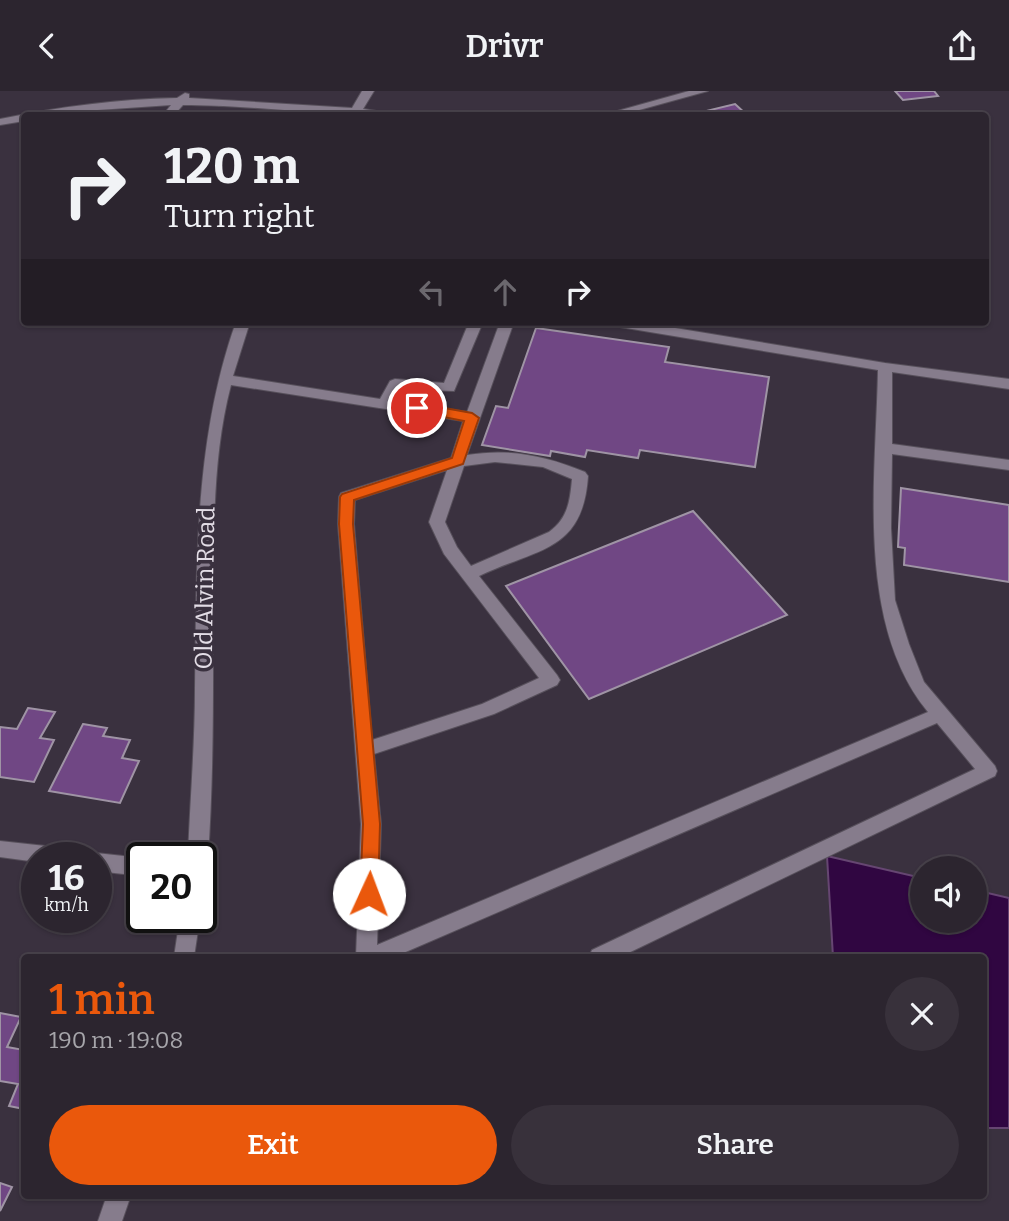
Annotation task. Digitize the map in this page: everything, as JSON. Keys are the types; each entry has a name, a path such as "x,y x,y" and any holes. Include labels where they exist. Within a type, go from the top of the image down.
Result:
{"street":[{"path":"356,112 368,91"},
{"path":"621,112 702,91"},
{"path":"38,112 102,100 185,96 336,112"},
{"path":"171,112 185,96"},
{"path":"102,100 111,112"},
{"path":"0,122 21,117"},
{"name":"Old Alvin Road","path":"199,842 203,800 206,499 223,379 242,326"},
{"path":"386,402 395,384 449,388 474,326"},
{"path":"364,750 488,709 551,680 450,550 437,522 506,326"},
{"path":"638,326 885,367 1009,384"},
{"path":"605,954 988,771 917,686 900,644 887,600 883,529 885,367"},
{"path":"223,379 386,402 472,418"},
{"path":"885,448 1009,465"},
{"path":"366,954 371,824 346,524 347,497 458,461 498,457 543,462 580,476 579,499 569,524 551,540 469,574"},
{"path":"379,954 941,714"},
{"path":"0,849 21,852"},
{"path":"184,954 188,933"},
{"path":"110,1221 118,1199"}],"shaded area":[{"path":"827,856 910,875 910,933 987,933 987,893 1009,898 1009,1128 987,1128 987,954 833,954"}],"building":[{"path":"895,91 934,91 938,96 903,100"},
{"path":"735,104 744,112 702,112"},
{"path":"536,328 669,347 665,362 769,377 755,467 640,450 638,458 587,450 585,457 551,451 550,456 482,445 496,406 508,408"},
{"path":"901,488 1009,505 1009,582 904,565 905,548 898,547"},
{"path":"693,511 787,615 589,699 506,586"},
{"path":"28,708 55,712 40,738 54,740 34,782 0,777 0,727 17,729"},
{"path":"83,724 107,728 103,736 130,740 122,758 139,761 120,803 49,791"},
{"path":"0,1013 21,1017 7,1047 21,1049 21,1108 9,1106 18,1084 0,1081"},
{"path":"0,1183 12,1187 0,1211"}],"route":[{"path":"369,894 371,824 346,524 347,497 458,461 472,418 417,408"}]}
